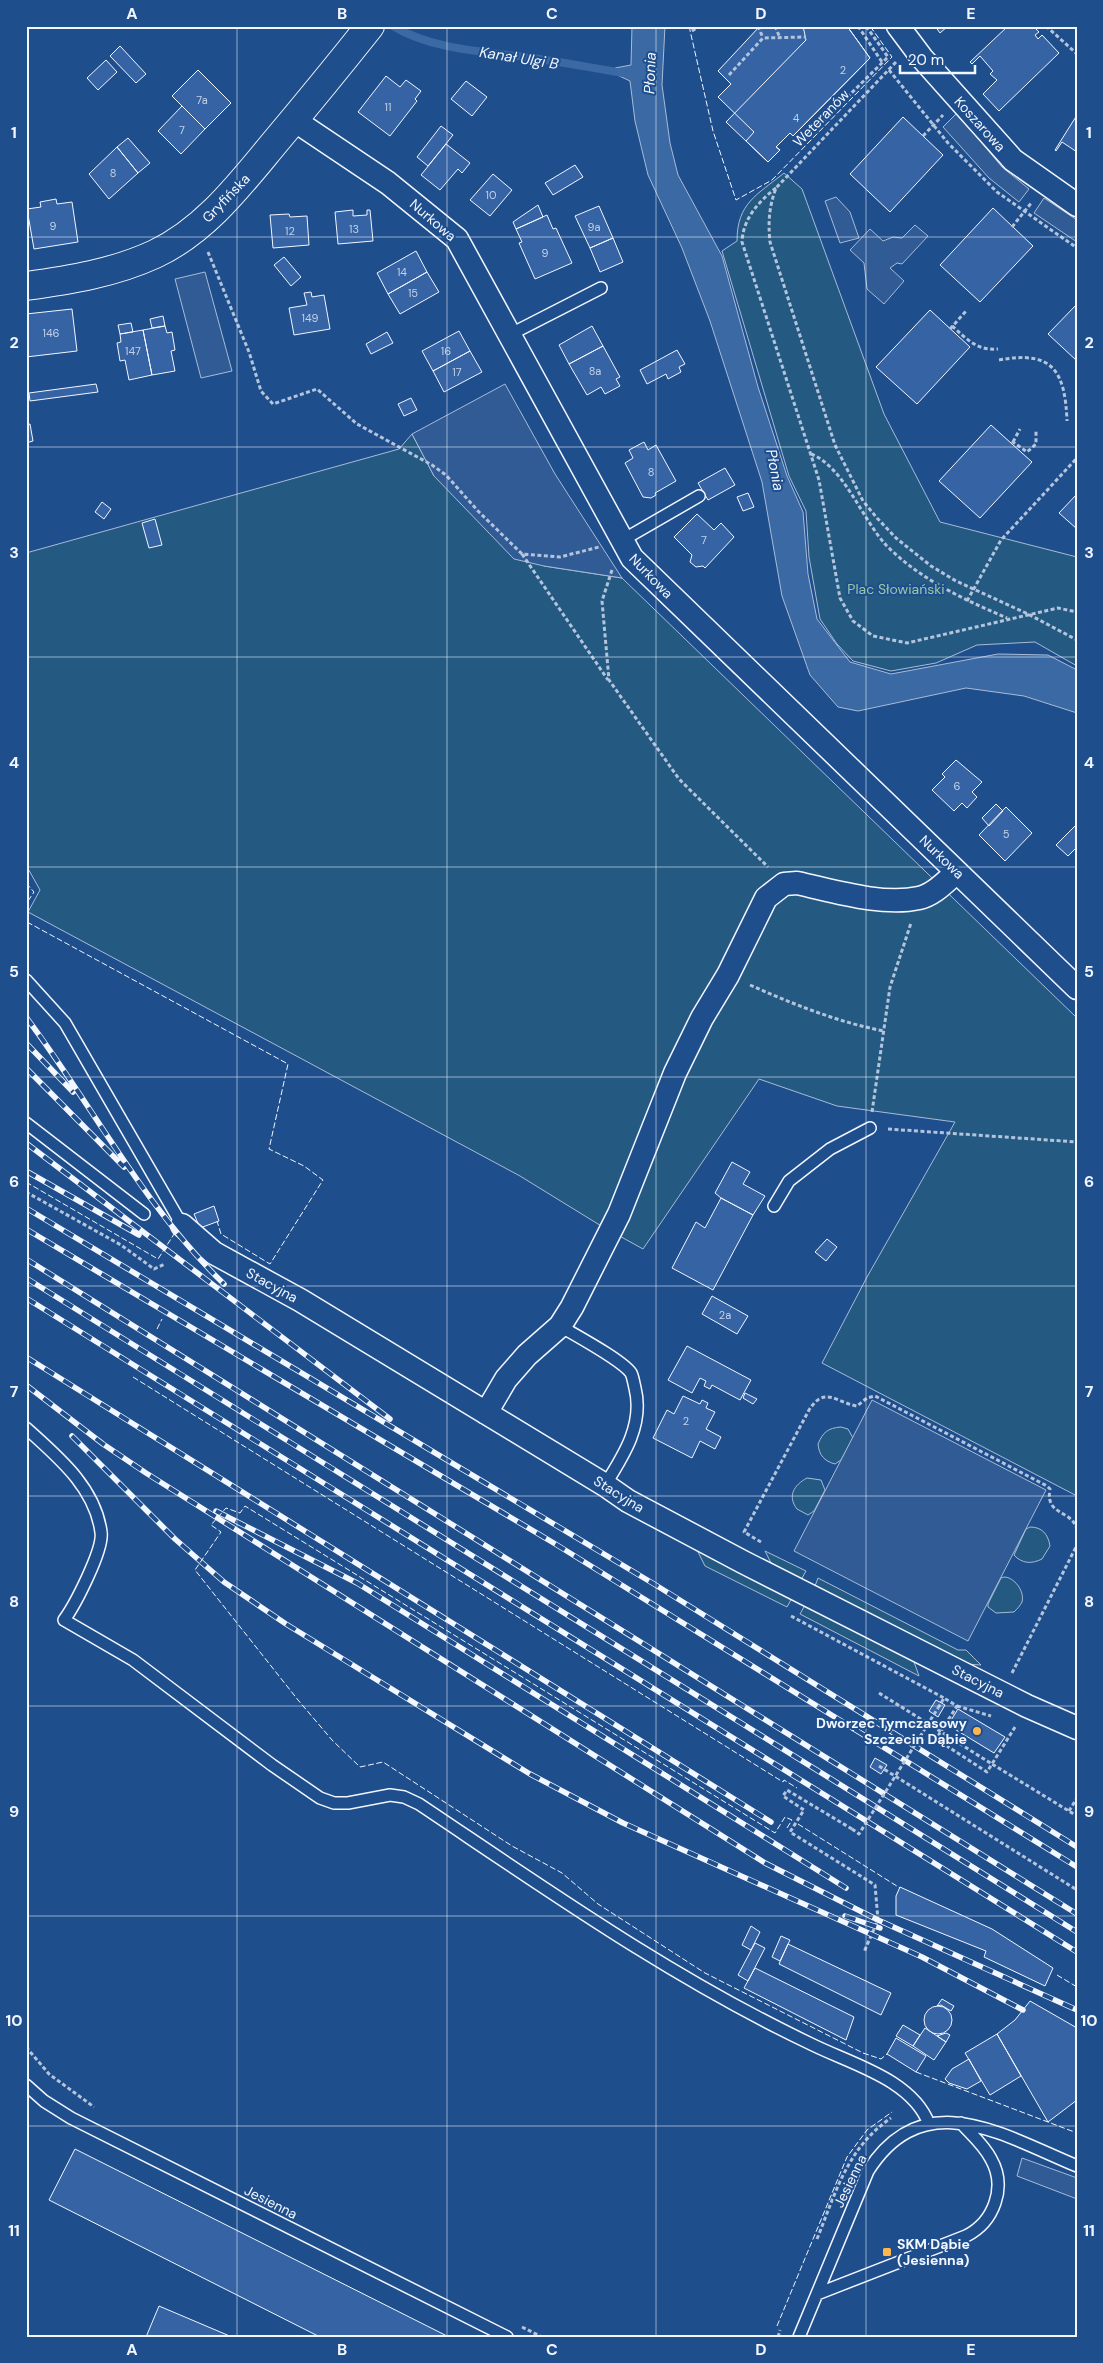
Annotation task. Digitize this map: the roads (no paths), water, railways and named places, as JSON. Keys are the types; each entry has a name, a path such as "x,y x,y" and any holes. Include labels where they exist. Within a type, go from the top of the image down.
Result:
{"street":[{"name":"Koszarowa","path":"898,26 913,46 1013,160 1077,206"},
{"name":"Gryfińska","path":"26,286 103,273 131,264 156,253 200,224 220,206 294,120 369,27"},
{"name":"Nurkowa","path":"294,120 388,183 457,239 511,334 621,541 632,558 1077,988"},
{"path":"486,1412 516,1368 560,1326 582,1290 619,1214 684,1052 728,975 766,898 784,884 797,883 877,898 920,898 939,888 958,872"},
{"name":"Stacyjna","path":"182,1225 214,1253 300,1300 486,1412 628,1501 743,1562 1026,1706 1077,1728"}],"lane":[{"path":"511,334 601,288"},
{"path":"621,541 699,496"},
{"path":"26,980 65,1023 182,1225"},
{"path":"26,1123 144,1214"},
{"path":"774,1206 789,1181 830,1149 870,1128"},
{"path":"560,1326 601,1350 631,1373 638,1403 636,1427 619,1464 605,1485"},
{"path":"26,1428 75,1475 92,1500 102,1534 89,1574 64,1620 133,1660 280,1771 320,1798 334,1803 348,1803 390,1795 404,1796 419,1804 568,1905 709,1991 788,2034 896,2085 916,2102 929,2124"},
{"name":"Jesienna","path":"26,2084 51,2106 71,2118 507,2337"},
{"path":"817,2294 962,2238 983,2224 996,2202 997,2177 987,2153 961,2123"},
{"name":"Jesienna","path":"799,2337 864,2180 874,2162 900,2136 929,2124 961,2123 987,2129 1077,2166"}],"water":[{"name":"Płonia","path":"632,26 665,26 662,85 670,143 678,175 722,256 758,387 787,476 803,512 808,574 817,619 850,662 891,674 998,654 1048,655 1077,670 1077,713 1024,696 966,688 858,711 838,707 810,675 782,596 762,482 710,321 682,248 648,175 635,121 630,81 615,74 615,68 631,65"}],"waterway":[{"name":"Kanał Ulgi B","path":"393,26 425,40 461,49 555,61 623,73"}],"railway":[{"path":"26,1017 169,1223 224,1284"},
{"path":"26,1043 73,1092"},
{"path":"26,1068 124,1167"},
{"path":"26,1143 390,1419"},
{"path":"26,1171 139,1235"},
{"path":"26,1208 654,1584 1077,1847"},
{"path":"26,1229 557,1545 1077,1867"},
{"path":"26,1259 1077,1914"},
{"path":"26,1278 1077,1932"},
{"path":"26,1298 1077,1952"},
{"path":"26,1357 771,1822"},
{"path":"26,1385 103,1444 146,1473 765,1863 878,1920 1077,2010"},
{"path":"72,1436 175,1539 224,1582 286,1624 530,1774 623,1823 922,1957 1023,2010"},
{"path":"216,1511 357,1583 846,1888"},
{"path":"845,1916 880,1928"}],"place":[{"name":"Dworzec Tymczasowy Szczecin Dąbie","path":"977,1731"},
{"name":"SKM Dąbie (Jesienna)","path":"887,2252"}],"park label":[{"name":"Plac Słowiański","path":"896,589"}]}
